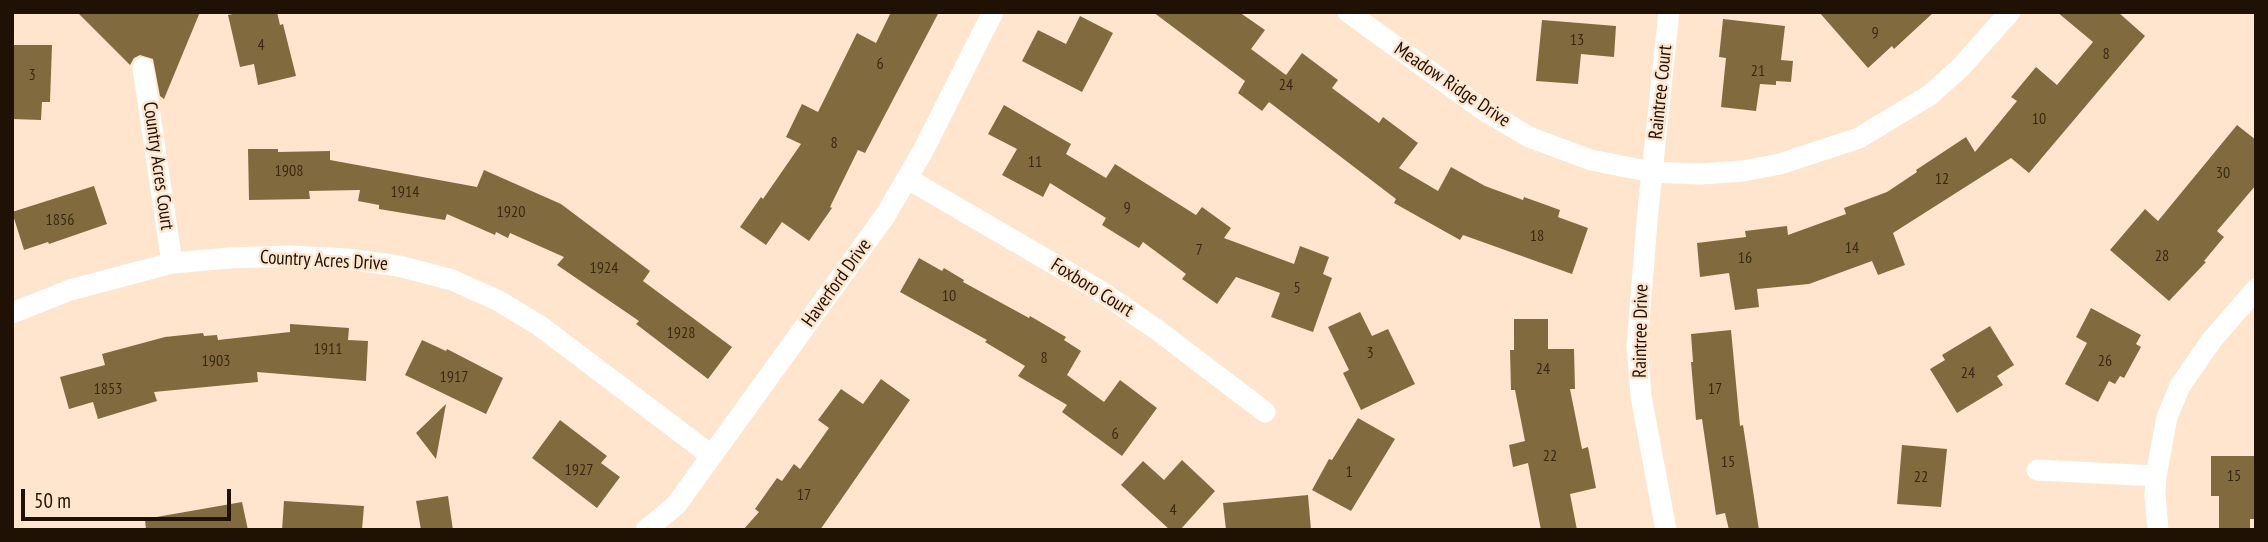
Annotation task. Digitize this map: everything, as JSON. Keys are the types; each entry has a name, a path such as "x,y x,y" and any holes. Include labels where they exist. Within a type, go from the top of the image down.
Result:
{"street":[{"name":"Haverford Drive","path":"646,530 676,505 859,253 908,179 993,12"},
{"name":"Meadow Ridge Drive","path":"1348,12 1482,109 1529,136 1591,160 1652,172 1700,174 1744,171 1780,164 1859,138 1930,95 1961,67 2010,12"},
{"name":"Raintree Court","path":"1652,172 1670,12"},
{"name":"Country Acres Court","path":"143,68 172,263"},
{"name":"Raintree Drive","path":"1652,172 1637,346 1641,397 1666,530"},
{"name":"Foxboro Court","path":"908,179 1097,289 1156,329 1265,412"},
{"name":"Country Acres Drive","path":"12,313 70,290 172,263 230,258 313,257 399,266 452,281 498,300 540,326 712,456"},
{"path":"2158,530 2156,476 2167,417 2180,386 2211,341 2256,289"},
{"path":"2037,470 2156,476"}],"building":[{"path":"77,12 200,12 164,99 160,96 153,59 140,55 134,58 130,65"},
{"path":"242,12 277,12 280,25 283,24 296,76 258,85 254,64 240,67 228,15"},
{"path":"891,12 939,12 865,153 858,150 830,207 832,208 809,241 782,222 766,245 740,227 801,144 786,137 802,104 818,112 857,33 876,43"},
{"path":"1153,12 1239,12 1265,30 1251,49 1286,75 1302,53 1338,80 1332,88 1379,123 1383,117 1418,143 1399,168 1438,191 1451,167 1485,186 1560,210 1558,217 1588,228 1572,274 1463,235 1460,240 1394,203 1396,199 1269,102 1262,111 1238,93 1245,81"},
{"path":"1819,12 1934,12 1894,49 1892,46 1868,68"},
{"path":"2057,12 2118,12 2145,36 2029,173 2011,158 1893,233 1905,265 1878,275 1872,261 1809,284 1757,289 1759,307 1735,310 1729,273 1700,277 1697,243 1746,237 1745,231 1787,226 1788,235 1846,214 1844,208 1887,192 1966,137 1975,152 2017,101 2011,97 2036,67 2057,85 2093,42"},
{"path":"1080,16 1113,33 1082,92 1022,61 1038,30 1066,44"},
{"path":"1723,19 1785,26 1781,60 1793,61 1791,82 1760,84 1756,111 1721,107 1726,58 1719,57"},
{"path":"1542,20 1616,26 1614,57 1581,54 1578,84 1536,81"},
{"path":"12,45 52,45 50,102 42,102 41,120 12,119"},
{"path":"1004,105 1071,144 1066,154 1106,178 1115,164 1196,215 1202,207 1231,228 1224,238 1294,264 1300,246 1329,257 1323,274 1332,278 1313,332 1271,317 1280,293 1236,277 1217,304 1182,279 1186,274 1143,242 1139,248 1102,225 1106,218 1050,183 1043,197 1002,175 1017,149 988,134"},
{"path":"2237,125 2256,140 2256,185 2217,231 2224,237 2204,261 2206,262 2169,301 2110,250 2145,209 2158,221"},
{"path":"248,149 278,149 278,152 330,151 330,160 477,187 484,170 561,204 650,271 643,281 732,347 708,379 636,324 639,321 557,265 564,257 510,233 508,238 496,232 495,235 447,214 445,220 379,209 379,205 358,201 360,190 309,191 310,199 249,200"},
{"path":"94,186 107,224 24,250 12,212"},
{"path":"919,258 942,271 944,268 964,280 963,282 1066,337 1064,340 1081,351 1067,375 1104,402 1120,380 1157,408 1122,456 1062,412 1067,405 1018,376 1025,366 985,342 987,340 900,292"},
{"path":"2091,308 2141,335 2136,344 2141,347 2124,378 2120,376 2115,384 2109,381 2098,402 2065,384 2087,343 2076,337"},
{"path":"1360,312 1372,336 1388,329 1415,384 1361,410 1343,373 1349,370 1328,327"},
{"path":"1514,319 1548,319 1548,349 1574,349 1575,389 1570,389 1582,449 1588,447 1596,488 1570,494 1577,530 1541,530 1528,463 1513,467 1509,445 1525,441 1515,390 1511,390 1510,350 1514,350"},
{"path":"290,324 349,328 348,340 368,341 366,381 257,372 258,382 154,392 157,401 98,419 93,402 69,409 60,377 105,365 102,354 165,337 203,333 204,336 217,335 218,340 290,332"},
{"path":"1990,326 2014,365 1997,376 2003,385 1957,413 1930,369 1945,360 1942,355"},
{"path":"1731,330 1740,426 1743,425 1759,530 1729,530 1725,513 1716,515 1702,419 1696,420 1691,334"},
{"path":"422,340 446,351 447,349 503,378 486,414 405,375"},
{"path":"881,379 910,400 820,530 743,530 759,512 755,509 777,478 782,481 794,464 800,469 829,428 818,420 841,389 863,404"},
{"path":"446,404 436,459 416,433"},
{"path":"1358,418 1395,439 1351,511 1312,490 1329,459 1332,460"},
{"path":"560,420 607,456 601,463 620,477 597,508 532,458"},
{"path":"1902,445 1947,449 1941,507 1897,504"},
{"path":"2211,456 2256,456 2256,519 2250,519 2250,530 2219,530 2219,496 2211,496"},
{"path":"1182,460 1215,491 1180,530 1170,530 1121,485 1143,461 1164,480"},
{"path":"1308,495 1311,530 1226,530 1223,503"},
{"path":"448,496 453,530 421,530 416,501"},
{"path":"284,501 364,506 362,530 282,530"},
{"path":"242,502 248,530 146,530 145,519"}]}
